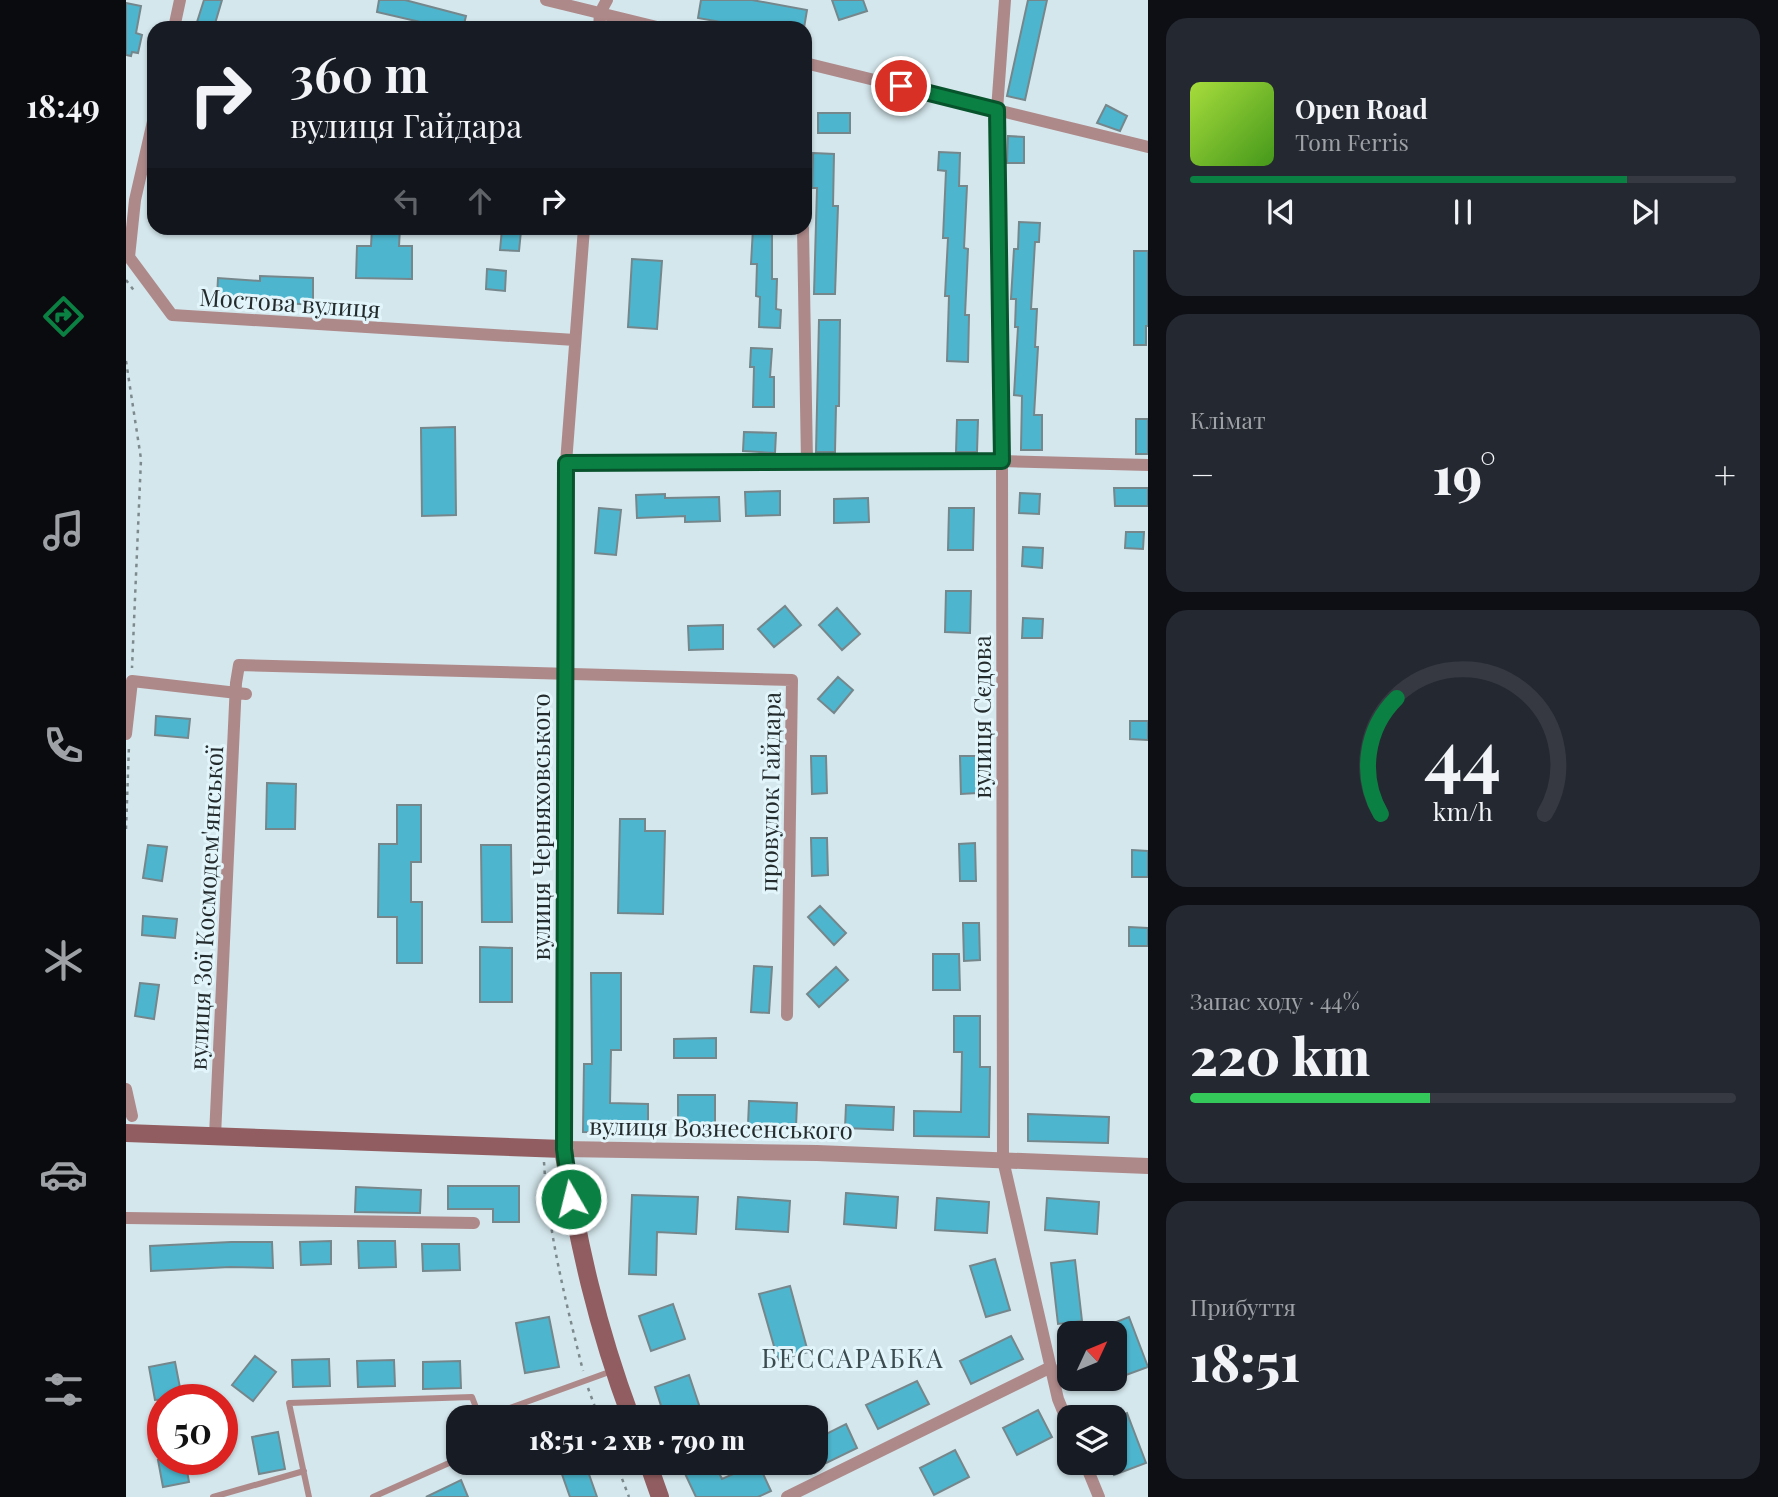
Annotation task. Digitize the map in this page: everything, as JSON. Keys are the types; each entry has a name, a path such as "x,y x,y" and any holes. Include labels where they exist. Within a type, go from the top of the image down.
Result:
{"main road":[{"name":"вулиця Вознесенського","path":"130,1134 564,1149"},
{"name":"вулиця Черняховського","path":"564,1149 579,1245 613,1371 626,1405"},
{"path":"652,1475 660,1497"}],"street":[{"path":"176,21 180,0"},
{"path":"546,0 633,21"},
{"path":"599,21 607,0"},
{"name":"вулиця Сєдова","path":"1005,0 997,110 1002,461 1003,1160 1060,1405"},
{"path":"812,65 1147,146"},
{"name":"Мостова вулиця","path":"147,167 135,200 129,257 172,315 575,340"},
{"name":"вулиця Черняховського","path":"564,1149 566,463 583,235"},
{"path":"803,235 807,461"},
{"path":"566,463 1002,461 1148,466"},
{"name":"провулок Гайдара","path":"239,690 239,665 792,680 787,1015"},
{"path":"128,735 132,681 239,690"},
{"name":"вулиця Зої Космодем'янської","path":"215,1136 239,690"},
{"path":"126,1089 132,1116"},
{"name":"вулиця Вознесенського","path":"564,1149 817,1153 1148,1166"},
{"path":"126,1218 474,1223"},
{"path":"787,1497 1051,1367"},
{"path":"1090,1475 1099,1497"}],"lane":[{"path":"518,1405 613,1371"},
{"path":"309,1497 289,1403 472,1397 475,1405"},
{"path":"373,1497 446,1464"},
{"path":"213,1497 303,1471"}],"path":[{"path":"126,280 135,292"},
{"path":"126,361 141,459 132,681"},
{"path":"126,829 128,735"},
{"path":"543,1148 552,1239 586,1381 594,1405"},
{"path":"621,1475 629,1497"}],"building":[{"path":"204,0 222,0 216,21 197,21"},
{"path":"379,0 405,0 466,16 465,21 416,21 377,12"},
{"path":"701,0 752,0 807,10 805,21 715,21 698,18"},
{"path":"832,0 863,0 867,11 839,20"},
{"path":"1028,0 1047,0 1025,100 1007,96"},
{"path":"126,3 141,6 136,33 142,35 138,53 132,52 131,56 126,55"},
{"path":"1106,105 1127,116 1120,131 1097,123"},
{"path":"818,113 850,113 850,133 818,133"},
{"path":"1008,136 1024,137 1024,163 1007,163"},
{"path":"939,152 960,153 959,186 967,186 964,248 968,249 965,315 969,315 968,362 947,361 949,296 945,296 948,238 943,238 946,171 938,170"},
{"path":"813,153 834,154 833,206 838,206 835,294 814,294 817,188 812,188"},
{"path":"1019,222 1040,223 1039,242 1035,242 1031,309 1037,309 1034,415 1042,415 1042,450 1021,450 1022,396 1014,395 1018,327 1015,327 1016,299 1011,299 1014,249 1018,249"},
{"path":"372,235 400,235 399,246 412,246 412,279 356,278 357,246 371,246"},
{"path":"501,235 521,235 519,251 500,250"},
{"path":"753,235 772,235 772,279 777,279 776,309 781,310 780,328 759,327 757,264 751,264"},
{"path":"1134,251 1148,251 1146,345 1134,345"},
{"path":"632,259 662,261 657,329 628,327"},
{"path":"487,269 506,271 505,291 486,289"},
{"path":"260,276 313,278 313,305 217,298 218,278 260,281"},
{"path":"819,320 840,320 839,406 836,406 835,452 816,452"},
{"path":"751,348 772,349 770,377 774,377 774,407 753,407 754,367 750,367"},
{"path":"1136,419 1148,419 1148,454 1136,454"},
{"path":"957,420 978,420 977,452 956,452"},
{"path":"455,427 456,515 422,516 421,428"},
{"path":"744,432 776,433 775,453 743,451"},
{"path":"1114,488 1148,488 1148,506 1115,506"},
{"path":"780,491 780,515 746,516 745,492"},
{"path":"1020,493 1040,494 1039,514 1019,513"},
{"path":"665,494 665,498 719,497 720,521 685,522 685,516 637,518 636,495"},
{"path":"868,498 869,522 834,523 834,499"},
{"path":"599,508 621,510 616,555 595,553"},
{"path":"949,508 974,508 973,550 948,550"},
{"path":"1126,532 1144,532 1143,549 1125,548"},
{"path":"1023,547 1043,548 1042,568 1022,566"},
{"path":"946,591 971,591 970,633 945,632"},
{"path":"785,606 801,625 774,647 758,629"},
{"path":"837,608 860,634 842,650 819,625"},
{"path":"1023,618 1043,619 1042,638 1022,638"},
{"path":"723,625 723,649 689,650 688,626"},
{"path":"838,677 853,690 834,713 818,699"},
{"path":"156,716 190,719 188,738 155,735"},
{"path":"1130,721 1148,721 1148,740 1130,739"},
{"path":"811,756 826,756 827,793 812,794"},
{"path":"960,756 976,756 977,793 961,794"},
{"path":"267,783 296,784 295,829 266,829"},
{"path":"397,805 421,805 421,862 411,862 411,902 422,902 422,963 397,963 397,917 378,917 379,844 397,844"},
{"path":"620,819 645,819 645,831 665,831 663,914 618,913"},
{"path":"811,838 827,838 828,875 812,876"},
{"path":"975,843 976,881 960,881 959,844"},
{"path":"148,845 167,847 162,881 143,878"},
{"path":"481,845 511,845 512,922 482,922"},
{"path":"1132,850 1148,851 1148,877 1132,877"},
{"path":"820,906 846,933 834,945 808,917"},
{"path":"143,916 177,919 175,938 142,935"},
{"path":"963,923 979,923 980,960 964,961"},
{"path":"1129,927 1148,928 1148,946 1129,946"},
{"path":"480,947 512,948 512,1002 480,1002"},
{"path":"933,954 959,954 960,990 933,990"},
{"path":"754,966 772,967 769,1013 751,1012"},
{"path":"836,967 848,980 819,1007 807,994"},
{"path":"591,973 621,973 621,1050 611,1050 610,1103 648,1104 648,1133 583,1132 584,1064 592,1064"},
{"path":"140,983 159,985 154,1019 135,1016"},
{"path":"954,1016 980,1016 980,1067 990,1067 989,1137 914,1136 914,1111 961,1112 962,1052 954,1052"},
{"path":"716,1038 716,1058 674,1058 674,1039"},
{"path":"678,1095 715,1095 715,1124 678,1124"},
{"path":"749,1101 797,1103 796,1127 748,1125"},
{"path":"846,1105 894,1107 893,1130 845,1128"},
{"path":"1028,1114 1109,1117 1108,1143 1028,1141"},
{"path":"448,1186 519,1186 519,1222 493,1222 493,1209 448,1209"},
{"path":"356,1187 421,1190 420,1213 355,1212"},
{"path":"846,1193 898,1197 896,1228 844,1224"},
{"path":"632,1195 698,1197 696,1234 657,1232 656,1275 629,1274"},
{"path":"738,1197 790,1201 788,1232 736,1229"},
{"path":"937,1198 989,1202 987,1233 935,1230"},
{"path":"1047,1198 1099,1202 1097,1234 1045,1230"},
{"path":"331,1241 331,1264 301,1265 300,1242"},
{"path":"358,1241 395,1241 396,1267 359,1268"},
{"path":"272,1242 273,1268 151,1271 150,1246"},
{"path":"422,1244 459,1244 460,1270 423,1271"},
{"path":"995,1259 1010,1310 986,1317 970,1266"},
{"path":"1075,1260 1082,1321 1058,1321 1051,1263"},
{"path":"790,1286 808,1352 778,1360 759,1294"},
{"path":"673,1304 685,1339 651,1351 639,1316"},
{"path":"549,1317 559,1367 525,1373 516,1323"},
{"path":"1129,1317 1148,1367 1127,1375 1127,1321 1119,1321"},
{"path":"1011,1336 1023,1359 971,1384 960,1361"},
{"path":"255,1356 276,1372 253,1401 238,1390 238,1384 233,1384"},
{"path":"329,1359 330,1386 293,1387 292,1360"},
{"path":"394,1360 395,1386 358,1387 357,1361"},
{"path":"460,1361 461,1388 423,1389 423,1362"},
{"path":"175,1362 179,1384 152,1384 149,1367"},
{"path":"689,1375 699,1405 661,1405 655,1387"},
{"path":"917,1381 929,1404 878,1429 866,1405"},
{"path":"1038,1410 1052,1437 1017,1455 1003,1428"},
{"path":"1127,1413 1146,1463 1127,1470"},
{"path":"846,1424 857,1448 828,1462 828,1433"},
{"path":"278,1432 285,1469 259,1474 252,1437"},
{"path":"955,1450 969,1477 934,1495 920,1468"},
{"path":"161,1475 188,1475 189,1482 163,1487"},
{"path":"562,1475 589,1475 597,1497 570,1497"},
{"path":"686,1475 720,1475 722,1479 731,1475 764,1475 771,1491 758,1497 696,1497"},
{"path":"461,1480 468,1497 426,1497"}],"district":[{"name":"БЕССАРАБКА","path":"853,1357"}],"route":[{"path":"571,1199 564,1149 566,463 1002,461 997,110 901,86"}]}
